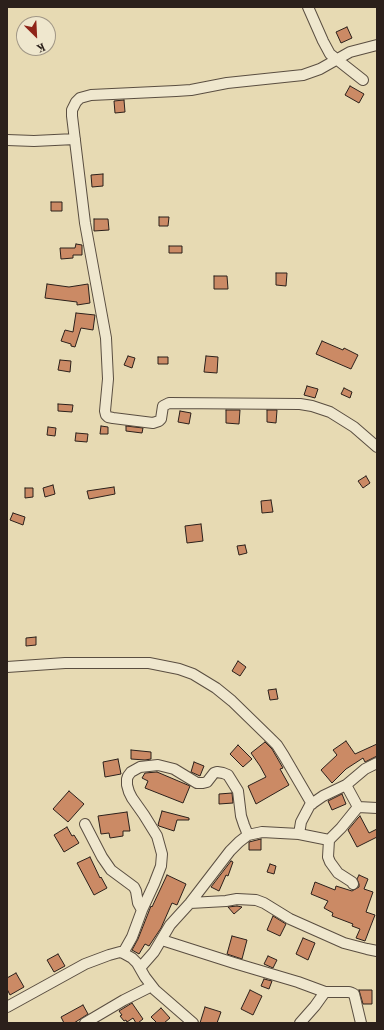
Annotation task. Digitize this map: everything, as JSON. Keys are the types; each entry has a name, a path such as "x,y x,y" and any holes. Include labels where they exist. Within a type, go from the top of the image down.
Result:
{"street":[{"path":"308,7 330,54 363,80"},
{"path":"377,45 350,52 320,69 303,75 176,91 85,96 76,102 72,110 85,223 106,338 108,379 105,411 106,415 113,418 153,423 160,421 163,406 169,403 300,404 330,412 354,427 377,447"},
{"path":"7,140 34,141 75,138"},
{"path":"7,667 65,663 149,663 179,669 193,674 216,688 232,701 277,745 312,804"},
{"path":"299,834 301,822 312,804 323,796 346,785 365,769 377,763"},
{"path":"123,952 132,937 161,866 162,854 157,836 129,792 127,779 131,772 140,767 158,766 174,769 197,783 203,784 207,782 216,772 228,775 238,791 241,816 248,835"},
{"path":"346,785 358,807"},
{"path":"358,807 377,808"},
{"path":"353,884 338,873 330,862 328,857 329,840 358,807"},
{"path":"85,824 102,857 111,870 134,887 138,903 142,910"},
{"path":"140,968 154,952 170,925 190,903 230,851 248,835 262,832 299,834 329,840"},
{"path":"190,903 237,899 264,902 290,918 344,943 377,951"},
{"path":"162,940 325,992 349,992 354,994 360,1023"},
{"path":"7,1007 85,964 109,955 123,952 132,958 161,996 193,1023"},
{"path":"85,1023 124,1000 152,986"},
{"path":"300,1023 325,992"}],"building":[{"path":"347,27 352,38 341,43 336,32"},
{"path":"350,86 364,94 359,103 345,95"},
{"path":"124,100 125,112 115,113 114,101"},
{"path":"103,174 103,186 92,187 91,175"},
{"path":"51,202 62,202 62,211 51,211"},
{"path":"159,217 169,217 168,226 159,226"},
{"path":"94,219 108,219 109,230 94,231"},
{"path":"76,244 82,245 82,255 73,255 73,258 61,259 60,248 75,248"},
{"path":"169,246 182,246 182,253 169,253"},
{"path":"276,273 287,273 286,286 276,285"},
{"path":"214,276 227,276 228,289 214,289"},
{"path":"47,284 69,287 88,284 90,303 77,305 77,302 45,298"},
{"path":"76,313 95,315 93,330 81,328 75,347 61,341 65,330 73,332"},
{"path":"322,341 343,350 344,348 358,355 351,369 316,354"},
{"path":"128,356 135,358 132,368 124,365"},
{"path":"206,356 218,357 217,373 204,372"},
{"path":"158,357 168,357 168,364 158,364"},
{"path":"60,360 71,361 70,372 58,370"},
{"path":"307,386 318,389 315,398 304,395"},
{"path":"344,388 352,392 350,398 341,394"},
{"path":"58,404 73,405 72,412 58,411"},
{"path":"226,410 240,410 239,424 226,423"},
{"path":"267,410 277,410 276,423 267,422"},
{"path":"180,411 191,413 189,424 178,422"},
{"path":"101,426 108,427 108,434 100,434"},
{"path":"126,426 143,428 142,433 126,431"},
{"path":"48,427 56,428 55,436 47,435"},
{"path":"76,433 88,434 87,442 75,441"},
{"path":"366,476 370,483 363,488 358,481"},
{"path":"53,485 55,494 45,497 43,488"},
{"path":"114,487 115,494 89,499 87,491"},
{"path":"25,488 33,488 33,497 25,498"},
{"path":"271,500 273,512 262,513 261,501"},
{"path":"13,513 25,517 23,525 10,520"},
{"path":"201,524 203,541 187,543 185,526"},
{"path":"245,545 247,553 239,555 237,546"},
{"path":"36,637 36,645 26,646 26,638"},
{"path":"238,661 246,667 240,676 232,671"},
{"path":"276,689 278,699 270,700 268,690"},
{"path":"346,741 355,754 377,744 377,756 365,762 363,758 346,769 332,783 321,770 337,755 333,750"},
{"path":"265,742 272,749 283,768 280,769 289,785 256,804 248,786 266,777 251,753"},
{"path":"238,745 252,759 243,767 230,754"},
{"path":"131,750 151,752 151,759 131,759"},
{"path":"118,759 121,774 105,777 103,762"},
{"path":"194,762 204,766 200,776 191,772"},
{"path":"157,772 190,786 183,803 145,788 148,781 142,778 145,773"},
{"path":"69,791 84,804 68,822 53,809"},
{"path":"232,793 233,803 219,804 219,794"},
{"path":"342,794 346,804 332,810 328,801"},
{"path":"162,811 189,818 189,820 177,820 174,831 159,826"},
{"path":"127,812 130,831 123,831 123,836 110,838 109,833 101,834 98,816"},
{"path":"360,816 369,833 377,829 377,837 357,847 348,830"},
{"path":"67,827 72,836 74,835 79,843 64,852 54,835"},
{"path":"261,839 261,850 249,850 249,842"},
{"path":"90,857 100,878 101,877 107,888 94,895 77,863"},
{"path":"231,861 233,862 228,876 226,875 219,891 211,887"},
{"path":"270,864 276,866 274,874 267,872"},
{"path":"167,875 186,884 177,905 172,903 161,928 149,946 145,944 139,954 132,950 151,906 152,907"},
{"path":"359,875 368,879 364,889 373,892 366,912 375,915 365,941 356,938 360,929 352,926 353,924 332,916 333,913 324,908 328,901 311,894 315,882 335,890 336,886 352,891 359,887 357,879"},
{"path":"228,907 242,907 234,914"},
{"path":"273,916 286,924 280,936 267,930"},
{"path":"232,936 247,940 242,959 227,954"},
{"path":"303,938 315,943 308,960 296,954"},
{"path":"58,954 65,966 54,972 47,960"},
{"path":"268,956 277,960 273,968 264,964"},
{"path":"16,973 24,987 10,995 7,989 7,978"},
{"path":"264,979 272,981 269,989 261,986"},
{"path":"250,990 262,996 253,1015 241,1009"},
{"path":"359,990 372,990 372,1004 363,1004"},
{"path":"132,1003 143,1019 138,1023 136,1023 133,1018 127,1022 126,1020 124,1021 120,1016 122,1015 119,1011"},
{"path":"83,1005 88,1014 74,1023 64,1023 61,1017"},
{"path":"205,1007 221,1012 217,1023 200,1023"},
{"path":"161,1008 170,1018 164,1023 157,1023 151,1017"}]}
